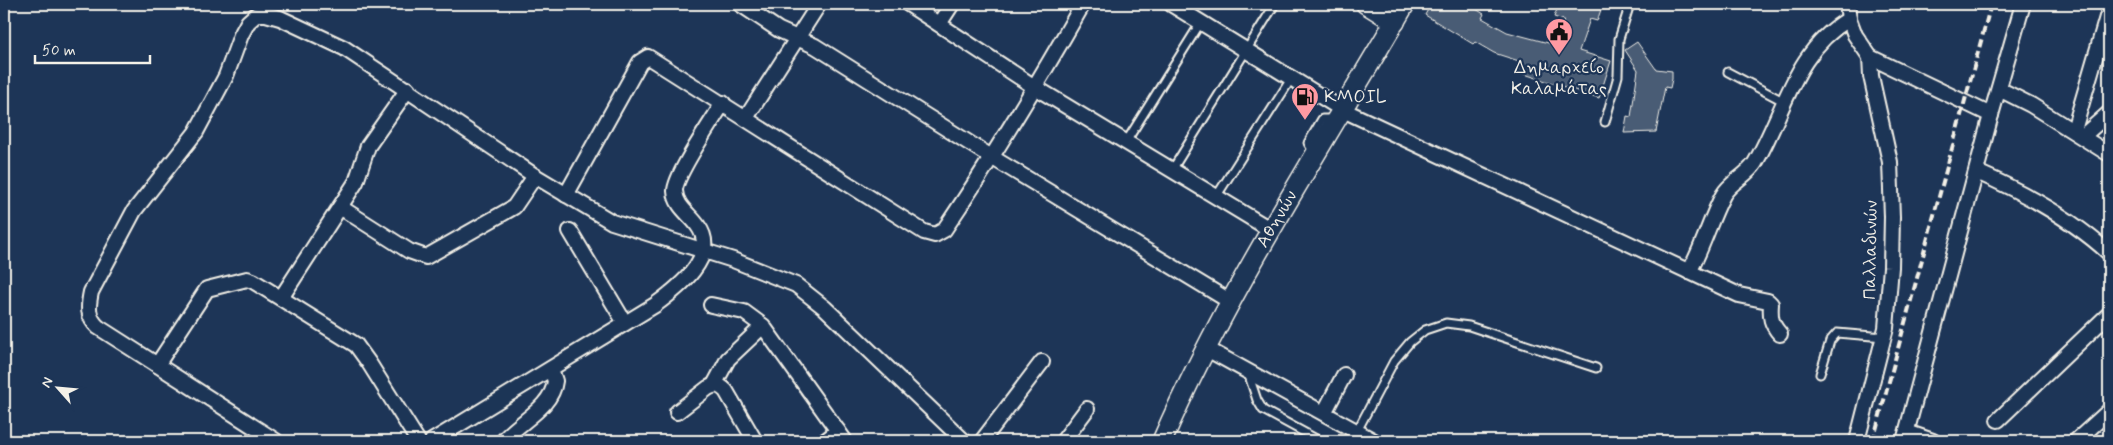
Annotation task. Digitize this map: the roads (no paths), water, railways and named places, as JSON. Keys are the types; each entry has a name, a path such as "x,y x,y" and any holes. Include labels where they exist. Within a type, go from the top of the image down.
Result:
{"main road":[{"path":"1366,4 1395,22"},
{"name":"Αθηνών","path":"1162,441 1207,348 1271,230 1405,4"}],"street":[{"path":"740,4 779,30 815,46 993,158 1231,302"},
{"path":"746,118 819,4"},
{"path":"908,4 1036,88 1271,230"},
{"path":"939,24 952,4"},
{"path":"566,195 640,62 648,57 924,232 935,235 944,230 993,158 1036,88 1083,4"},
{"path":"1171,4 1292,79 1340,115 1739,295 1768,300 1771,304 1770,316 1773,326 1780,334"},
{"path":"1847,4 1848,19 1859,43 1870,57 1991,115"},
{"path":"1933,441 1905,436 1998,89 2023,4"},
{"path":"2078,133 2109,12"},
{"path":"276,441 93,322 88,304 92,292 134,211 196,132 226,76 241,35 248,22 257,14 266,14 280,18 336,43 535,176 620,226 704,251 780,278 805,291 964,441"},
{"path":"1689,272 1699,255 1723,195 1754,164 1798,72 1814,47 1831,30 1848,19"},
{"name":"Παλλαδινών","path":"1858,441 1884,337 1889,306 1891,182 1886,137 1871,76 1870,57"},
{"path":"1998,89 2078,133 2109,154"},
{"path":"281,298 356,182 368,146 408,90"},
{"path":"432,441 625,323 678,288 704,251 704,237 699,226 678,203 675,190 680,176 723,104"},
{"path":"2078,133 2109,113"},
{"path":"1977,172 2057,215 2085,233 2109,253"},
{"path":"340,207 409,251 426,257 514,207 535,176"},
{"path":"570,231 625,323"},
{"path":"157,364 208,289 248,279 356,345 370,363 418,441"},
{"path":"711,305 744,312 763,326 842,436 825,441"},
{"path":"1998,420 2109,314"},
{"path":"677,412 714,385 728,359 763,326"},
{"path":"1207,348 1374,441"},
{"path":"982,441 1042,362"},
{"path":"503,441 539,409 548,397 555,381 551,369"},
{"path":"1324,413 1344,375"},
{"path":"714,385 721,386 726,391 755,441"},
{"path":"1063,441 1087,409"},
{"path":"2076,441 2109,411"}],"lane":[{"path":"1172,170 1275,4"},
{"path":"1605,122 1618,76 1619,40 1630,4"},
{"path":"1126,142 1201,22"},
{"path":"1728,72 1783,101"},
{"path":"1216,197 1292,79"},
{"path":"1357,431 1394,361 1410,342 1425,330 1446,323 1469,326 1596,368"},
{"path":"1820,374 1830,341 1837,333 1884,337"},
{"path":"1247,370 1257,400 1263,410 1320,441"}],"railway":[{"path":"1873,441 1991,4"}],"place":[{"name":"Δημαρχείο Καλαμάτας","path":"1559,56"},
{"name":"KMOIL","path":"1305,121"}]}
